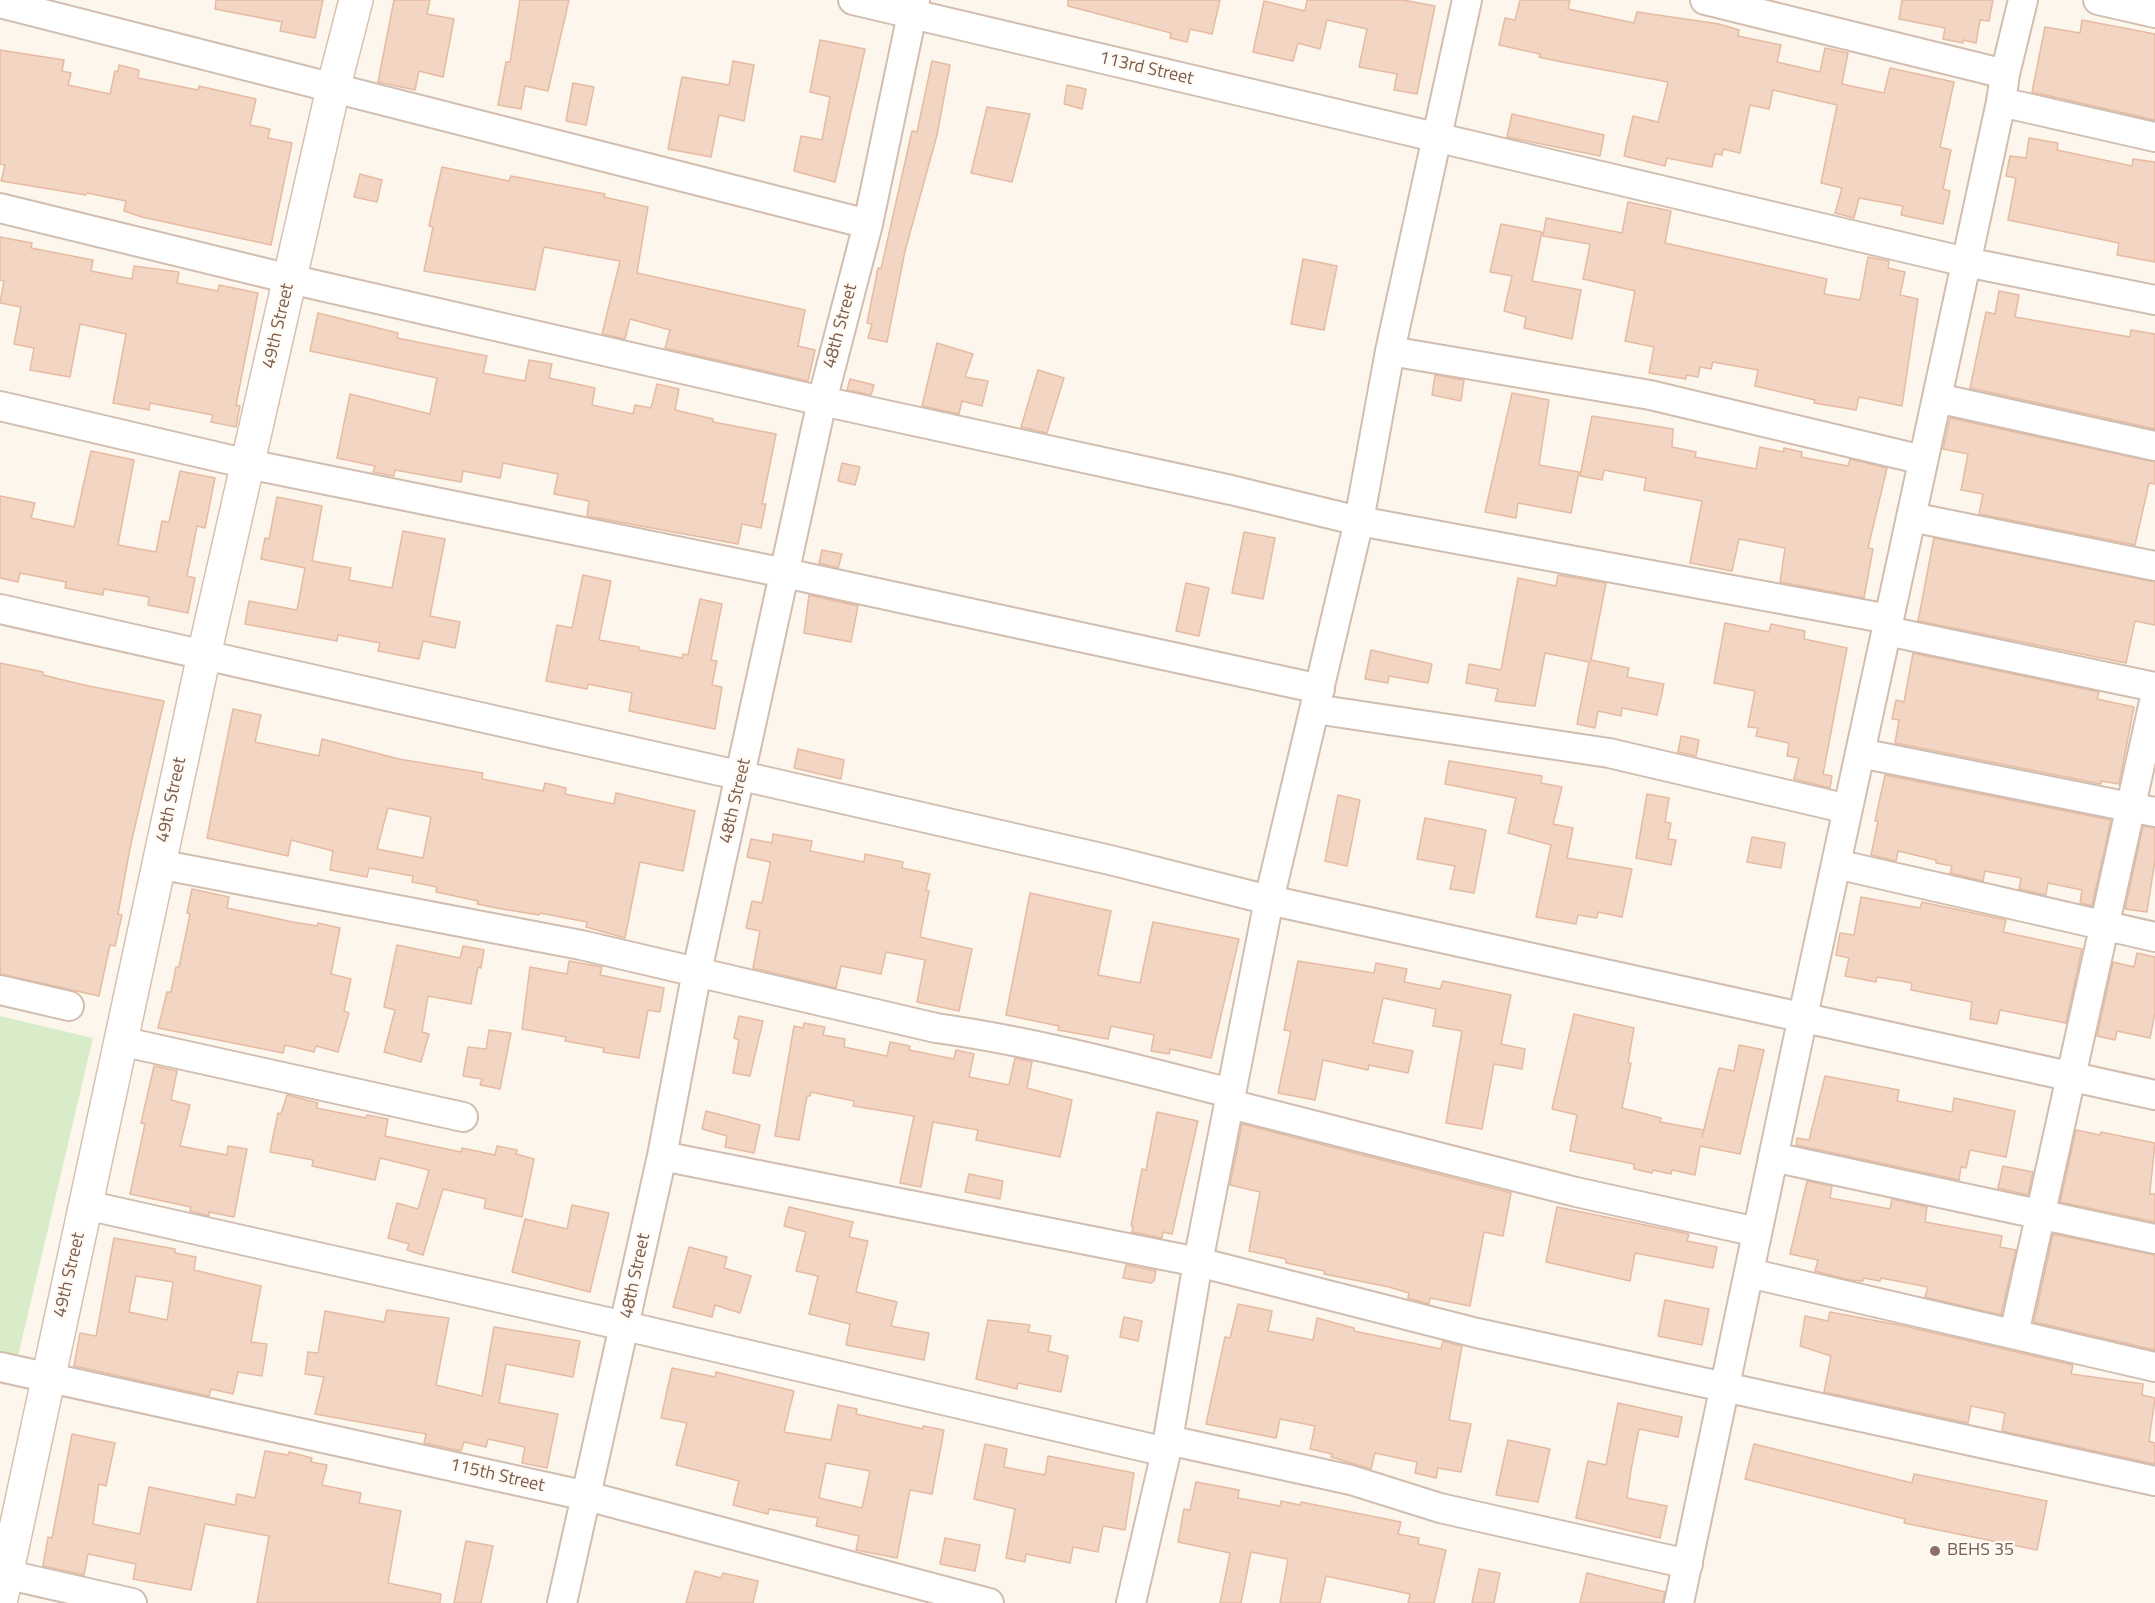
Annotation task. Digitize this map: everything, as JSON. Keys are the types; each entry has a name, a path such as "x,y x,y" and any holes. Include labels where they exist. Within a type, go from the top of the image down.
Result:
{"main road":[{"name":"49th Street","path":"2,1584 204,655 333,90 356,0"}],"street":[{"name":"113rd Street","path":"853,0 914,7 1438,137 1966,262 2155,300"},
{"path":"1131,1603 1167,1446 1198,1262 1269,900 1359,521 1390,351 1467,0"},
{"path":"1705,0 2005,74"},
{"path":"1679,1603 1803,1016 2001,102 2005,74 2023,0"},
{"path":"2098,0 2155,13"},
{"path":"0,3 333,90 868,224"},
{"name":"48th Street","path":"562,1603 662,1156 698,971 742,776 784,573 822,401 868,224 914,7"},
{"path":"2001,102 2155,136"},
{"path":"0,208 290,279 822,401 1220,487 1359,521 1888,625 2155,687"},
{"path":"1390,351 1650,394 1923,460"},
{"path":"1937,398 2155,446"},
{"path":"0,406 248,464 784,573 1318,699 1609,753 1848,809"},
{"path":"1911,517 2155,566"},
{"path":"0,609 1110,860 1269,900 2155,1095"},
{"path":"2014,1334 2106,926 2143,810 2155,697"},
{"path":"1860,753 2143,810"},
{"path":"158,864 398,912 500,928 698,971 924,1026 1072,1053 1230,1099 1576,1192 1757,1232"},
{"path":"1836,864 2155,937"},
{"path":"0,990 69,1006"},
{"path":"120,1041 463,1117"},
{"path":"662,1156 1198,1262 1477,1333 2155,1481"},
{"path":"1773,1157 2155,1239"},
{"path":"86,1205 1167,1446 1351,1480 1440,1508 1688,1564"},
{"path":"1749,1273 2155,1367"},
{"name":"115th Street","path":"0,1367 586,1496 989,1603"},
{"path":"2,1584 132,1603"}],"green space":[{"path":"0,1016 93,1038 18,1356 0,1352"}],"building":[{"path":"216,0 323,0 315,38 280,31 282,22 215,9"},
{"path":"394,0 430,0 427,14 454,19 443,77 419,71 415,90 378,82"},
{"path":"520,0 569,0 548,91 525,86 521,109 498,105 506,62 510,62"},
{"path":"1068,0 1220,0 1212,34 1190,29 1187,42 1170,38 1171,33 1068,6"},
{"path":"1307,0 1403,0 1435,6 1417,94 1394,90 1397,74 1359,67 1367,29 1327,20 1320,49 1298,43 1293,61 1253,52 1264,1 1305,11"},
{"path":"1520,0 1570,0 1568,9 1634,23 1637,12 1719,24 1739,30 1738,36 1781,45 1777,62 1820,72 1825,48 1848,53 1842,84 1884,93 1890,68 1954,82 1940,147 1951,150 1943,189 1950,191 1943,224 1901,215 1903,206 1859,198 1854,218 1835,213 1842,188 1821,183 1837,105 1773,90 1769,109 1750,105 1740,153 1723,149 1722,155 1715,154 1712,167 1667,158 1665,166 1624,156 1633,116 1658,122 1668,82 1557,61 1539,57 1540,54 1499,45 1505,18 1515,20"},
{"path":"1902,0 1993,0 1989,21 1980,20 1976,43 1963,40 1963,43 1943,39 1945,28 1899,19"},
{"path":"2082,20 2155,34 2155,120 2032,92 2045,27 2080,33"},
{"path":"820,40 865,49 835,182 794,171 801,136 822,140 830,97 810,92"},
{"path":"0,50 64,60 62,71 71,73 68,85 110,94 115,71 118,72 119,65 139,70 138,78 198,90 199,86 256,99 250,125 270,129 268,138 292,143 271,245 142,217 124,211 126,201 1,181 5,165 0,164"},
{"path":"733,61 754,65 744,121 719,115 711,157 668,149 682,77 729,85"},
{"path":"932,61 950,65 937,135 905,251 887,342 868,338 872,324 867,323 878,268 881,269 912,131 917,132"},
{"path":"573,83 594,87 586,125 566,121"},
{"path":"1067,85 1086,89 1082,109 1064,104"},
{"path":"987,107 1030,114 1012,182 971,173"},
{"path":"1512,114 1604,135 1600,156 1507,137"},
{"path":"2029,138 2058,143 2057,150 2132,166 2133,159 2155,162 2155,262 2117,255 2119,243 2008,220 2016,178 2006,176 2010,156 2026,158"},
{"path":"442,167 509,181 511,176 605,194 604,197 648,207 637,273 805,310 798,346 815,350 808,381 665,348 670,330 630,319 625,339 602,334 620,261 544,247 535,290 424,271 433,227 429,226"},
{"path":"360,174 382,180 377,202 354,197"},
{"path":"1628,202 1671,211 1665,243 1827,279 1824,294 1860,300 1868,257 1889,261 1888,268 1905,272 1900,295 1918,299 1902,406 1859,397 1856,410 1814,403 1815,400 1755,386 1758,370 1713,362 1711,369 1700,367 1698,377 1686,375 1686,379 1649,373 1654,347 1625,341 1635,291 1583,279 1590,244 1543,236 1546,218 1622,233"},
{"path":"1501,224 1542,232 1532,281 1581,290 1572,339 1524,328 1526,317 1504,311 1512,276 1490,272"},
{"path":"0,237 32,243 31,248 93,260 91,271 132,279 134,266 179,272 177,283 218,291 219,285 258,293 236,405 240,406 236,427 211,422 213,415 150,403 149,410 113,403 126,334 80,324 70,377 30,370 34,348 14,344 21,307 0,303 4,281 0,280"},
{"path":"1303,259 1337,266 1324,330 1291,324"},
{"path":"1999,291 2019,295 2015,317 2130,337 2131,330 2155,334 2155,429 1970,388 1986,312 1995,314"},
{"path":"318,313 398,333 397,338 487,356 483,373 525,381 529,360 552,364 549,378 595,388 592,405 633,414 635,405 651,408 657,384 679,389 675,410 713,419 713,422 776,434 762,504 766,504 761,528 742,524 738,544 587,516 589,501 554,494 558,474 503,463 500,478 463,471 461,482 395,470 394,476 373,472 375,466 337,458 350,394 430,414 437,378 310,351"},
{"path":"937,343 973,354 965,377 988,381 982,406 962,401 959,414 922,406"},
{"path":"1038,370 1064,378 1047,433 1021,427"},
{"path":"1435,375 1464,380 1461,401 1432,395"},
{"path":"850,379 874,385 871,395 847,390"},
{"path":"1512,393 1549,400 1539,465 1579,472 1571,513 1518,503 1516,518 1485,512"},
{"path":"1592,416 1673,429 1672,447 1696,452 1695,457 1756,469 1760,447 1783,452 1784,448 1802,452 1801,457 1848,466 1850,459 1887,468 1868,548 1873,549 1864,598 1780,582 1785,548 1739,539 1732,571 1690,563 1702,501 1644,490 1646,478 1604,470 1602,480 1580,476"},
{"path":"1950,418 2155,462 2155,484 2149,483 2135,545 1979,514 1983,494 1961,490 1968,454 1943,449"},
{"path":"91,451 134,460 118,545 156,552 162,521 169,522 180,471 215,478 205,528 197,526 187,576 195,578 188,613 148,605 149,597 104,589 103,595 65,588 66,582 20,573 18,582 0,578 0,496 35,503 31,518 74,527"},
{"path":"842,463 860,467 855,485 838,481"},
{"path":"277,497 322,506 312,561 351,568 349,580 392,588 403,531 445,539 430,616 460,622 455,648 423,641 419,659 378,651 380,643 338,635 337,641 245,624 249,601 297,610 305,568 261,559 265,538 269,539"},
{"path":"1244,532 1275,538 1263,599 1232,593"},
{"path":"1934,538 2155,582 2155,625 2135,621 2126,663 1918,621"},
{"path":"822,550 842,554 838,568 819,563"},
{"path":"583,575 611,581 599,640 639,647 639,650 682,658 683,654 688,655 700,599 722,604 711,660 717,661 712,685 722,687 715,729 629,711 632,693 588,684 587,689 546,681 557,625 572,628"},
{"path":"1558,575 1606,583 1591,660 1629,668 1627,677 1664,684 1657,715 1622,708 1621,716 1598,711 1595,728 1577,724 1589,662 1545,653 1535,706 1495,701 1498,689 1466,683 1469,664 1501,670 1518,578 1556,586"},
{"path":"1186,583 1209,588 1199,636 1176,631"},
{"path":"809,595 858,606 851,642 804,633"},
{"path":"1725,623 1769,632 1771,624 1805,631 1804,639 1847,648 1823,774 1832,776 1830,788 1794,779 1799,758 1787,756 1789,743 1756,736 1758,728 1748,727 1755,691 1714,683"},
{"path":"1371,650 1432,664 1428,683 1389,676 1388,683 1365,679"},
{"path":"1913,653 2099,692 2097,699 2134,707 2119,784 2101,781 2101,784 1895,743 1899,720 1892,719 1896,700 1904,702"},
{"path":"0,663 43,672 43,675 84,685 164,701 130,848 118,914 122,915 115,946 110,945 99,996 0,974"},
{"path":"233,709 261,715 255,742 319,756 322,739 399,759 483,773 482,779 543,791 545,783 566,788 565,794 614,804 616,793 695,811 683,871 640,862 625,938 586,927 587,922 477,904 478,901 436,892 437,887 412,882 413,876 369,868 367,877 330,870 333,851 291,840 288,856 207,838","holes":["388,808 431,817 423,858 377,849"]},
{"path":"1681,736 1699,740 1696,756 1678,752"},
{"path":"798,749 844,760 841,779 794,768"},
{"path":"1449,761 1542,776 1541,783 1562,787 1553,824 1573,828 1567,858 1632,869 1622,917 1598,912 1597,918 1578,915 1576,924 1536,917 1551,845 1508,833 1516,798 1445,784"},
{"path":"1885,775 2111,820 2092,906 2080,903 2082,890 2048,883 2046,895 2019,889 2021,878 1985,871 1983,881 1950,873 1952,866 1936,863 1936,860 1898,851 1896,861 1871,855 1878,821 1875,821"},
{"path":"1647,794 1669,798 1665,822 1671,823 1668,839 1676,840 1671,865 1636,858"},
{"path":"1338,795 1360,800 1347,866 1325,861"},
{"path":"1425,818 1486,830 1474,893 1450,889 1455,866 1417,859"},
{"path":"2143,826 2155,828 2155,860 2147,912 2125,909"},
{"path":"773,834 812,841 810,851 864,862 865,854 903,862 902,868 930,874 920,937 972,949 959,1011 917,1002 925,960 886,952 881,974 841,966 836,988 753,968 760,931 746,928 752,901 762,903 770,862 747,857 751,839 772,843"},
{"path":"1752,837 1785,843 1781,868 1747,862"},
{"path":"192,889 229,897 227,908 293,922 317,926 318,923 340,928 331,974 351,979 344,1011 349,1013 338,1052 316,1046 314,1052 285,1045 283,1053 158,1028 167,992 171,992 176,967 179,967 190,914 187,913"},
{"path":"1030,893 1111,911 1098,975 1140,983 1153,922 1239,939 1211,1058 1170,1049 1169,1054 1151,1051 1154,1035 1111,1026 1108,1039 1058,1030 1059,1026 1006,1015"},
{"path":"1861,897 1920,908 1922,902 2006,920 2003,932 2082,949 2066,1023 2000,1010 1997,1024 1970,1019 1972,1002 1911,990 1912,983 1877,977 1876,982 1845,976 1849,958 1836,955 1840,933 1854,935"},
{"path":"397,945 460,958 463,946 484,950 481,968 478,967 471,1004 428,996 422,1032 429,1034 421,1062 384,1052 395,1010 384,1007"},
{"path":"2137,953 2155,957 2155,1013 2150,1038 2117,1031 2115,1040 2097,1036 2113,962 2134,967"},
{"path":"569,961 602,967 600,975 664,988 660,1012 648,1010 639,1058 603,1052 604,1048 565,1041 566,1037 522,1029 530,967 567,974"},
{"path":"1298,961 1374,973 1376,963 1407,969 1404,982 1440,989 1443,981 1511,995 1501,1044 1525,1049 1522,1069 1494,1064 1482,1129 1446,1123 1462,1031 1433,1026 1436,1009 1383,998 1373,1043 1413,1051 1408,1073 1369,1065 1368,1070 1323,1060 1315,1100 1278,1093 1291,1031 1284,1030"},
{"path":"1574,1014 1634,1028 1628,1063 1631,1063 1622,1108 1661,1118 1660,1122 1704,1130 1719,1068 1734,1071 1739,1045 1764,1050 1740,1154 1700,1146 1695,1175 1672,1170 1671,1174 1653,1170 1652,1173 1634,1169 1634,1164 1570,1151 1577,1115 1552,1109"},
{"path":"739,1016 763,1021 750,1076 733,1073 739,1040 734,1038"},
{"path":"804,1023 825,1027 823,1035 845,1039 844,1047 887,1056 890,1042 910,1046 909,1050 954,1059 956,1050 974,1054 969,1077 1009,1085 1015,1058 1032,1062 1027,1088 1072,1100 1060,1157 976,1140 978,1130 933,1122 921,1187 900,1183 914,1116 853,1106 854,1101 811,1092 810,1096 807,1096 799,1140 775,1136 794,1026 803,1028"},
{"path":"489,1030 511,1033 500,1089 480,1085 482,1079 463,1076 468,1047 486,1049"},
{"path":"154,1066 177,1071 171,1100 190,1105 180,1146 227,1155 228,1146 247,1149 234,1217 209,1212 209,1216 190,1211 191,1207 130,1194 145,1124 141,1123"},
{"path":"1825,1076 1899,1090 1897,1101 1952,1112 1954,1098 2015,1111 2006,1157 1970,1150 1966,1168 1961,1167 1959,1180 1796,1145 1797,1138 1809,1140"},
{"path":"287,1095 318,1103 316,1108 366,1118 367,1115 388,1119 385,1136 461,1152 462,1148 495,1155 497,1146 517,1150 516,1154 534,1159 522,1217 484,1208 486,1199 443,1189 423,1255 407,1250 409,1244 388,1238 397,1203 418,1209 429,1170 380,1158 375,1180 312,1166 313,1160 270,1152 278,1113 281,1114"},
{"path":"706,1111 760,1125 754,1153 725,1147 727,1136 702,1129"},
{"path":"1157,1112 1198,1121 1172,1234 1163,1232 1162,1238 1132,1232 1133,1226 1131,1226 1142,1169 1146,1170"},
{"path":"1242,1124 1511,1193 1503,1236 1484,1232 1470,1306 1430,1298 1429,1304 1408,1298 1409,1293 1389,1287 1324,1274 1325,1271 1286,1263 1286,1259 1249,1251 1260,1192 1230,1185"},
{"path":"2076,1130 2100,1135 2101,1132 2155,1143 2150,1194 2155,1194 2155,1222 2060,1202"},
{"path":"2003,1166 2033,1172 2028,1195 1998,1188"},
{"path":"969,1174 1003,1181 1000,1199 965,1192"},
{"path":"1807,1181 1832,1186 1830,1198 1890,1209 1892,1199 1927,1207 1925,1222 2002,1236 2000,1247 2016,1250 2001,1315 1925,1297 1928,1287 1881,1278 1880,1281 1863,1278 1863,1281 1850,1280 1815,1271 1818,1260 1790,1254"},
{"path":"572,1205 609,1213 590,1292 512,1272 525,1219 567,1229"},
{"path":"789,1207 853,1222 849,1237 868,1241 856,1292 897,1302 891,1326 929,1333 924,1360 846,1345 850,1324 809,1314 818,1276 796,1271 806,1232 784,1226"},
{"path":"1557,1207 1689,1234 1687,1241 1717,1247 1713,1268 1635,1253 1630,1281 1546,1262"},
{"path":"2053,1234 2155,1255 2155,1350 2034,1322"},
{"path":"114,1238 175,1249 175,1253 196,1257 194,1270 261,1286 251,1342 267,1344 262,1376 238,1372 233,1394 211,1389 209,1396 74,1366 80,1333 96,1336","holes":["136,1276 173,1282 167,1320 129,1312"]},
{"path":"689,1247 727,1257 724,1268 751,1276 740,1313 715,1305 712,1317 673,1307"},
{"path":"1126,1265 1156,1271 1154,1281 1151,1283 1123,1278"},
{"path":"1665,1300 1709,1309 1702,1345 1658,1336"},
{"path":"1238,1304 1272,1311 1268,1331 1313,1340 1317,1318 1354,1328 1354,1331 1441,1349 1443,1341 1462,1346 1449,1420 1471,1424 1461,1472 1438,1468 1436,1478 1415,1473 1417,1462 1375,1453 1371,1469 1331,1457 1332,1454 1310,1449 1315,1426 1280,1419 1276,1438 1206,1424 1225,1337 1230,1338"},
{"path":"387,1310 449,1318 436,1385 482,1396 494,1327 580,1341 573,1377 506,1364 499,1403 558,1414 547,1468 522,1463 525,1447 488,1439 486,1447 464,1442 461,1451 424,1443 426,1434 315,1414 324,1377 305,1374 308,1352 318,1353 325,1311 384,1322"},
{"path":"1830,1312 1904,1326 2073,1365 2071,1374 2143,1384 2142,1395 2155,1398 2149,1441 2155,1443 2155,1464 2002,1431 2005,1413 1971,1406 1968,1423 1824,1392 1831,1356 1800,1346 1805,1316 1828,1321"},
{"path":"1124,1317 1142,1321 1138,1341 1120,1337"},
{"path":"988,1320 1030,1325 1028,1332 1051,1336 1048,1351 1068,1356 1061,1392 1018,1383 1017,1389 976,1379"},
{"path":"672,1368 715,1377 716,1372 794,1391 784,1432 831,1440 838,1405 857,1409 856,1414 923,1429 923,1426 944,1430 932,1494 910,1490 897,1558 856,1550 859,1536 816,1526 818,1518 769,1509 768,1514 733,1505 739,1481 676,1465 687,1423 661,1418","holes":["826,1463 870,1471 862,1508 819,1498"]},
{"path":"1618,1403 1682,1417 1678,1437 1639,1429 1631,1470 1627,1498 1667,1506 1660,1538 1576,1518 1588,1461 1606,1465"},
{"path":"72,1434 115,1443 106,1486 99,1484 93,1524 140,1534 149,1487 235,1505 237,1494 255,1498 265,1451 288,1455 289,1452 312,1458 311,1462 327,1465 322,1485 361,1493 359,1503 401,1511 388,1583 441,1594 440,1603 257,1603 269,1536 205,1524 191,1590 133,1579 136,1564 88,1554 84,1575 43,1566 48,1537 52,1538"},
{"path":"1508,1440 1550,1449 1538,1502 1496,1495"},
{"path":"985,1444 1007,1449 1004,1467 1045,1475 1048,1456 1134,1473 1125,1530 1103,1526 1098,1552 1073,1547 1070,1563 1026,1554 1025,1562 1006,1558 1015,1509 974,1499"},
{"path":"1754,1444 1912,1483 1914,1474 2047,1501 2037,1550 1904,1523 1905,1519 1745,1479"},
{"path":"1196,1482 1239,1490 1238,1498 1280,1506 1281,1501 1300,1505 1301,1502 1401,1522 1398,1534 1419,1538 1418,1544 1446,1550 1434,1603 1408,1603 1410,1594 1326,1576 1320,1603 1280,1603 1288,1559 1251,1552 1241,1603 1220,1603 1230,1553 1178,1542 1184,1509 1190,1510"},
{"path":"945,1538 980,1545 975,1571 940,1564"},
{"path":"466,1541 493,1546 481,1603 454,1603"},
{"path":"1479,1569 1500,1573 1494,1603 1472,1603"},
{"path":"695,1571 721,1578 723,1573 758,1581 753,1603 686,1603"},
{"path":"1587,1573 1665,1592 1663,1603 1580,1603"}],"place":[{"name":"BEHS 35","path":"1935,1551"}]}
